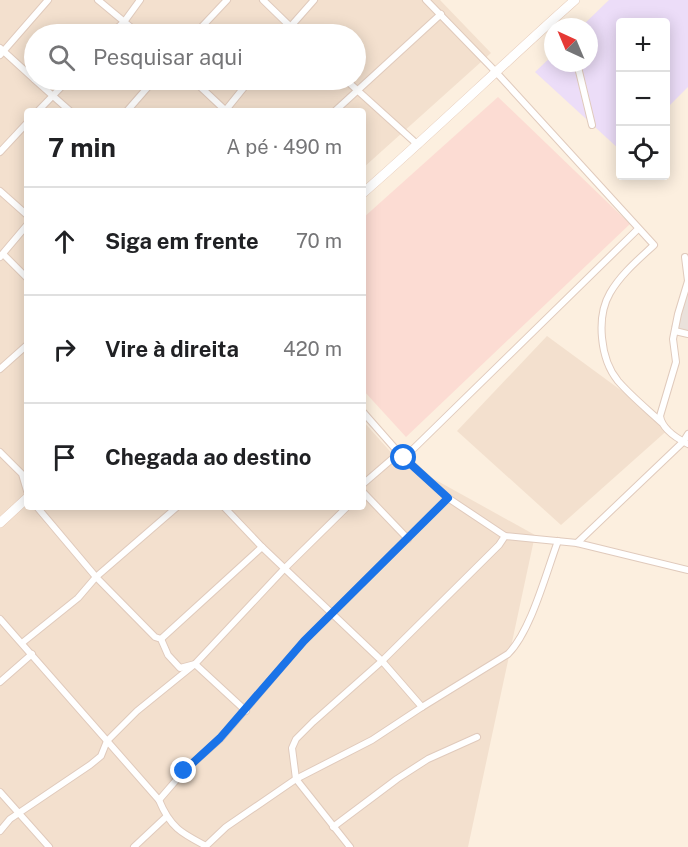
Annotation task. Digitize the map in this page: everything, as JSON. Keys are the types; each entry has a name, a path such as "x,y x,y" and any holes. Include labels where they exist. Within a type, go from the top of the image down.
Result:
{"street":[{"path":"26,24 48,0"},
{"path":"98,0 127,24"},
{"path":"124,22 140,0"},
{"path":"204,24 227,0"},
{"path":"263,0 287,24"},
{"path":"293,24 314,0"},
{"path":"426,0 495,71 654,245 620,279 609,295 604,308 602,337 605,357 617,379 661,423 686,443"},
{"path":"558,18 575,0"},
{"path":"366,84 441,15"},
{"path":"24,26 1,51 24,70"},
{"path":"366,190 418,145 495,71 544,32"},
{"path":"579,72 592,125"},
{"path":"47,90 67,108"},
{"path":"41,108 58,90"},
{"path":"130,108 145,90"},
{"path":"203,90 222,108"},
{"path":"227,108 242,90"},
{"path":"338,108 358,91 418,145"},
{"path":"0,152 24,126"},
{"path":"0,191 24,212"},
{"path":"24,229 1,256 24,275"},
{"path":"366,482 401,455 638,229"},
{"path":"661,423 662,404 670,388 676,362 673,339 687,281 686,257"},
{"path":"675,331 688,334"},
{"path":"0,369 24,348"},
{"path":"366,415 401,455 448,498 506,536 577,543 688,570"},
{"path":"577,543 686,443 688,434"},
{"path":"0,452 22,474 24,481"},
{"path":"366,495 408,538"},
{"path":"159,800 184,771 246,711 304,641 448,498"},
{"path":"0,523 24,501"},
{"path":"40,510 96,577 155,637 161,639 168,655 180,668 195,664"},
{"path":"22,643 78,598 96,577 174,510"},
{"path":"227,510 284,569 382,661 422,707"},
{"path":"0,831 10,819 101,756 106,741 137,711 195,664 284,569 344,510"},
{"path":"350,847 296,779 292,748 296,739 382,661 506,536"},
{"path":"1,621 159,800 166,817 183,834 206,846 226,827 296,779 372,740 508,654 525,632 558,541"},
{"path":"161,639 262,547"},
{"path":"0,682 32,654"},
{"path":"195,664 246,711"},
{"path":"333,827 428,759 477,737"},
{"path":"0,792 49,847"},
{"path":"10,819 11,804"},
{"path":"134,847 166,817"}],"shaded area":[{"path":"0,0 440,0 491,53 366,165 366,108 24,108 24,510 366,510 366,424 396,458 535,535 468,847 0,847"},
{"path":"609,0 688,0 688,87 670,105 670,18 616,18 616,146 535,72 544,64 544,72 598,72 598,18 590,18"},
{"path":"498,97 630,224 406,437 366,393 366,215"},
{"path":"688,287 688,331 671,327"},
{"path":"547,336 671,427 561,525 457,431"}],"route":[{"path":"184,771 246,711 304,641 448,498 404,458"}]}
